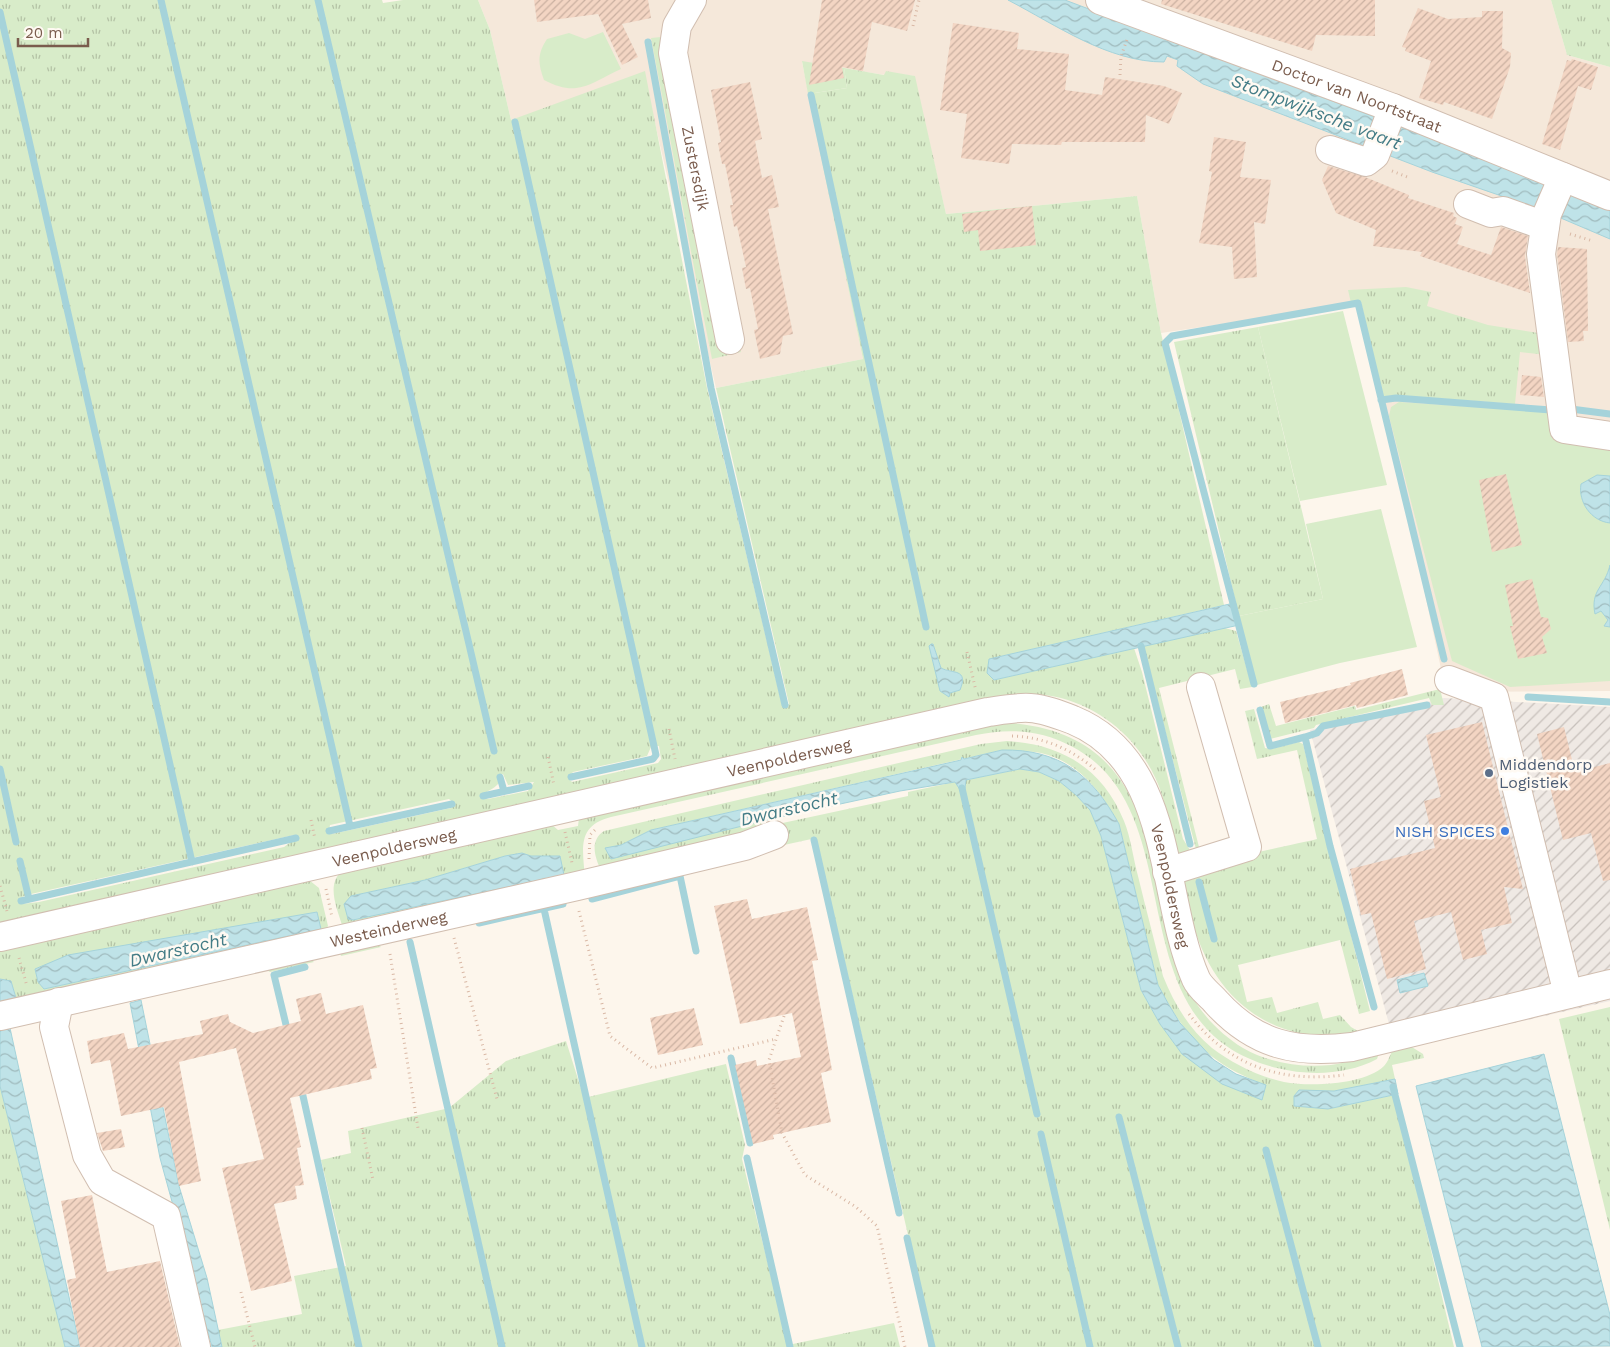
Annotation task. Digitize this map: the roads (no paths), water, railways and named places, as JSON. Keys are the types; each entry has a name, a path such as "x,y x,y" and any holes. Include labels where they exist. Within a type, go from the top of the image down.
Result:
{"street":[{"name":"Zustersdijk","path":"692,0 677,26 672,53 730,340"},
{"name":"Doctor van Noortstraat","path":"1100,0 1561,181 1610,196"},
{"path":"1330,150 1366,162 1375,155 1391,115"},
{"path":"1561,181 1546,220 1541,254 1564,429 1610,436"},
{"path":"1468,204 1491,213 1503,211 1546,220"},
{"path":"1449,680 1494,697 1568,994"},
{"path":"1167,872 1247,847 1201,687"},
{"name":"Veenpoldersweg","path":"0,937 981,713 1029,708 1058,714 1088,726 1112,745 1132,769 1145,790 1154,816 1167,872 1197,981 1228,1015 1262,1039 1288,1048 1324,1051 1352,1047 1610,984"},
{"name":"Westeinderweg","path":"0,1016 585,884 745,846 774,836"},
{"path":"59,1002 54,1026 87,1155 102,1181 166,1216 196,1347"}],"water":[{"name":"Stompwijksche vaart","path":"1008,0 1065,0 1544,181 1610,208 1610,239 1542,210 1432,172 1203,84 1177,66 1178,60 1167,56 1164,62 1143,60 1103,49 1064,31"},
{"path":"1597,475 1610,476 1610,523 1597,519 1592,515 1587,510 1582,497 1581,484"},
{"path":"1610,565 1610,627 1604,626 1608,620 1601,611 1595,614 1594,606 1596,594 1605,579"},
{"path":"1234,603 1239,625 994,680 987,673 989,659"},
{"path":"933,644 941,668 961,675 962,683 960,690 950,693 949,697 940,691 929,646"},
{"name":"Dwarstocht","path":"1002,750 1041,754 1057,760 1072,768 1085,779 1109,807 1119,824 1158,985 1180,1023 1214,1060 1236,1074 1266,1085 1262,1100 1222,1084 1182,1054 1160,1024 1141,990 1101,836 1090,810 1059,781 1039,772 1020,769 966,780 964,796 955,782 900,791 762,821 611,859 605,848 621,845 651,830 961,760 962,757 964,759"},
{"path":"522,853 531,856 560,856 564,875 353,920 348,919 344,904 351,896 425,880 505,856"},
{"name":"Dwarstocht","path":"317,912 321,929 44,989 38,982 35,969 68,955"},
{"path":"1424,973 1428,986 1400,993 1397,980"},
{"path":"0,979 11,981 16,998 0,1002"},
{"path":"141,1000 179,1186 207,1278 222,1347 212,1347 160,1158 130,1003"},
{"path":"7,1026 10,1028 80,1347 65,1347 0,1086 0,1027"},
{"path":"1544,1054 1610,1315 1610,1346 1482,1347 1416,1086"},
{"path":"1395,1079 1398,1094 1328,1109 1294,1106 1294,1096 1299,1090 1334,1091"}],"waterway":[{"path":"161,0 350,826"},
{"path":"318,0 494,751"},
{"path":"0,12 192,862"},
{"path":"648,42 711,388 785,705"},
{"path":"811,95 926,627"},
{"path":"515,122 656,755 653,759 571,777"},
{"path":"1254,684 1165,343 1172,336 1358,303 1444,659"},
{"path":"1381,400 1396,398 1551,410"},
{"path":"1571,409 1610,414"},
{"path":"1141,646 1190,844"},
{"path":"1528,697 1610,702"},
{"path":"1305,737 1317,733 1323,726 1427,705"},
{"path":"1260,710 1270,746 1305,737 1330,846 1374,1007"},
{"path":"0,769 16,842"},
{"path":"500,777 504,791"},
{"path":"483,796 529,786"},
{"path":"962,788 1037,1114"},
{"path":"329,831 452,804"},
{"path":"21,901 296,838"},
{"path":"814,840 899,1213"},
{"path":"20,861 29,899"},
{"path":"592,899 680,876 696,951"},
{"path":"1199,882 1214,939"},
{"path":"479,923 563,904"},
{"path":"544,909 642,1347"},
{"path":"410,942 502,1347"},
{"path":"288,1033 274,975 305,967"},
{"path":"731,1058 750,1143"},
{"path":"301,1087 359,1347"},
{"path":"1393,1087 1460,1347"},
{"path":"1119,1117 1178,1347"},
{"path":"1041,1134 1090,1347"},
{"path":"1266,1150 1318,1347"},
{"path":"747,1158 790,1347"},
{"path":"907,1238 932,1347"}],"place":[{"name":"Middendorp Logistiek","path":"1489,773"},
{"name":"NISH SPICES","path":"1505,831"}]}
